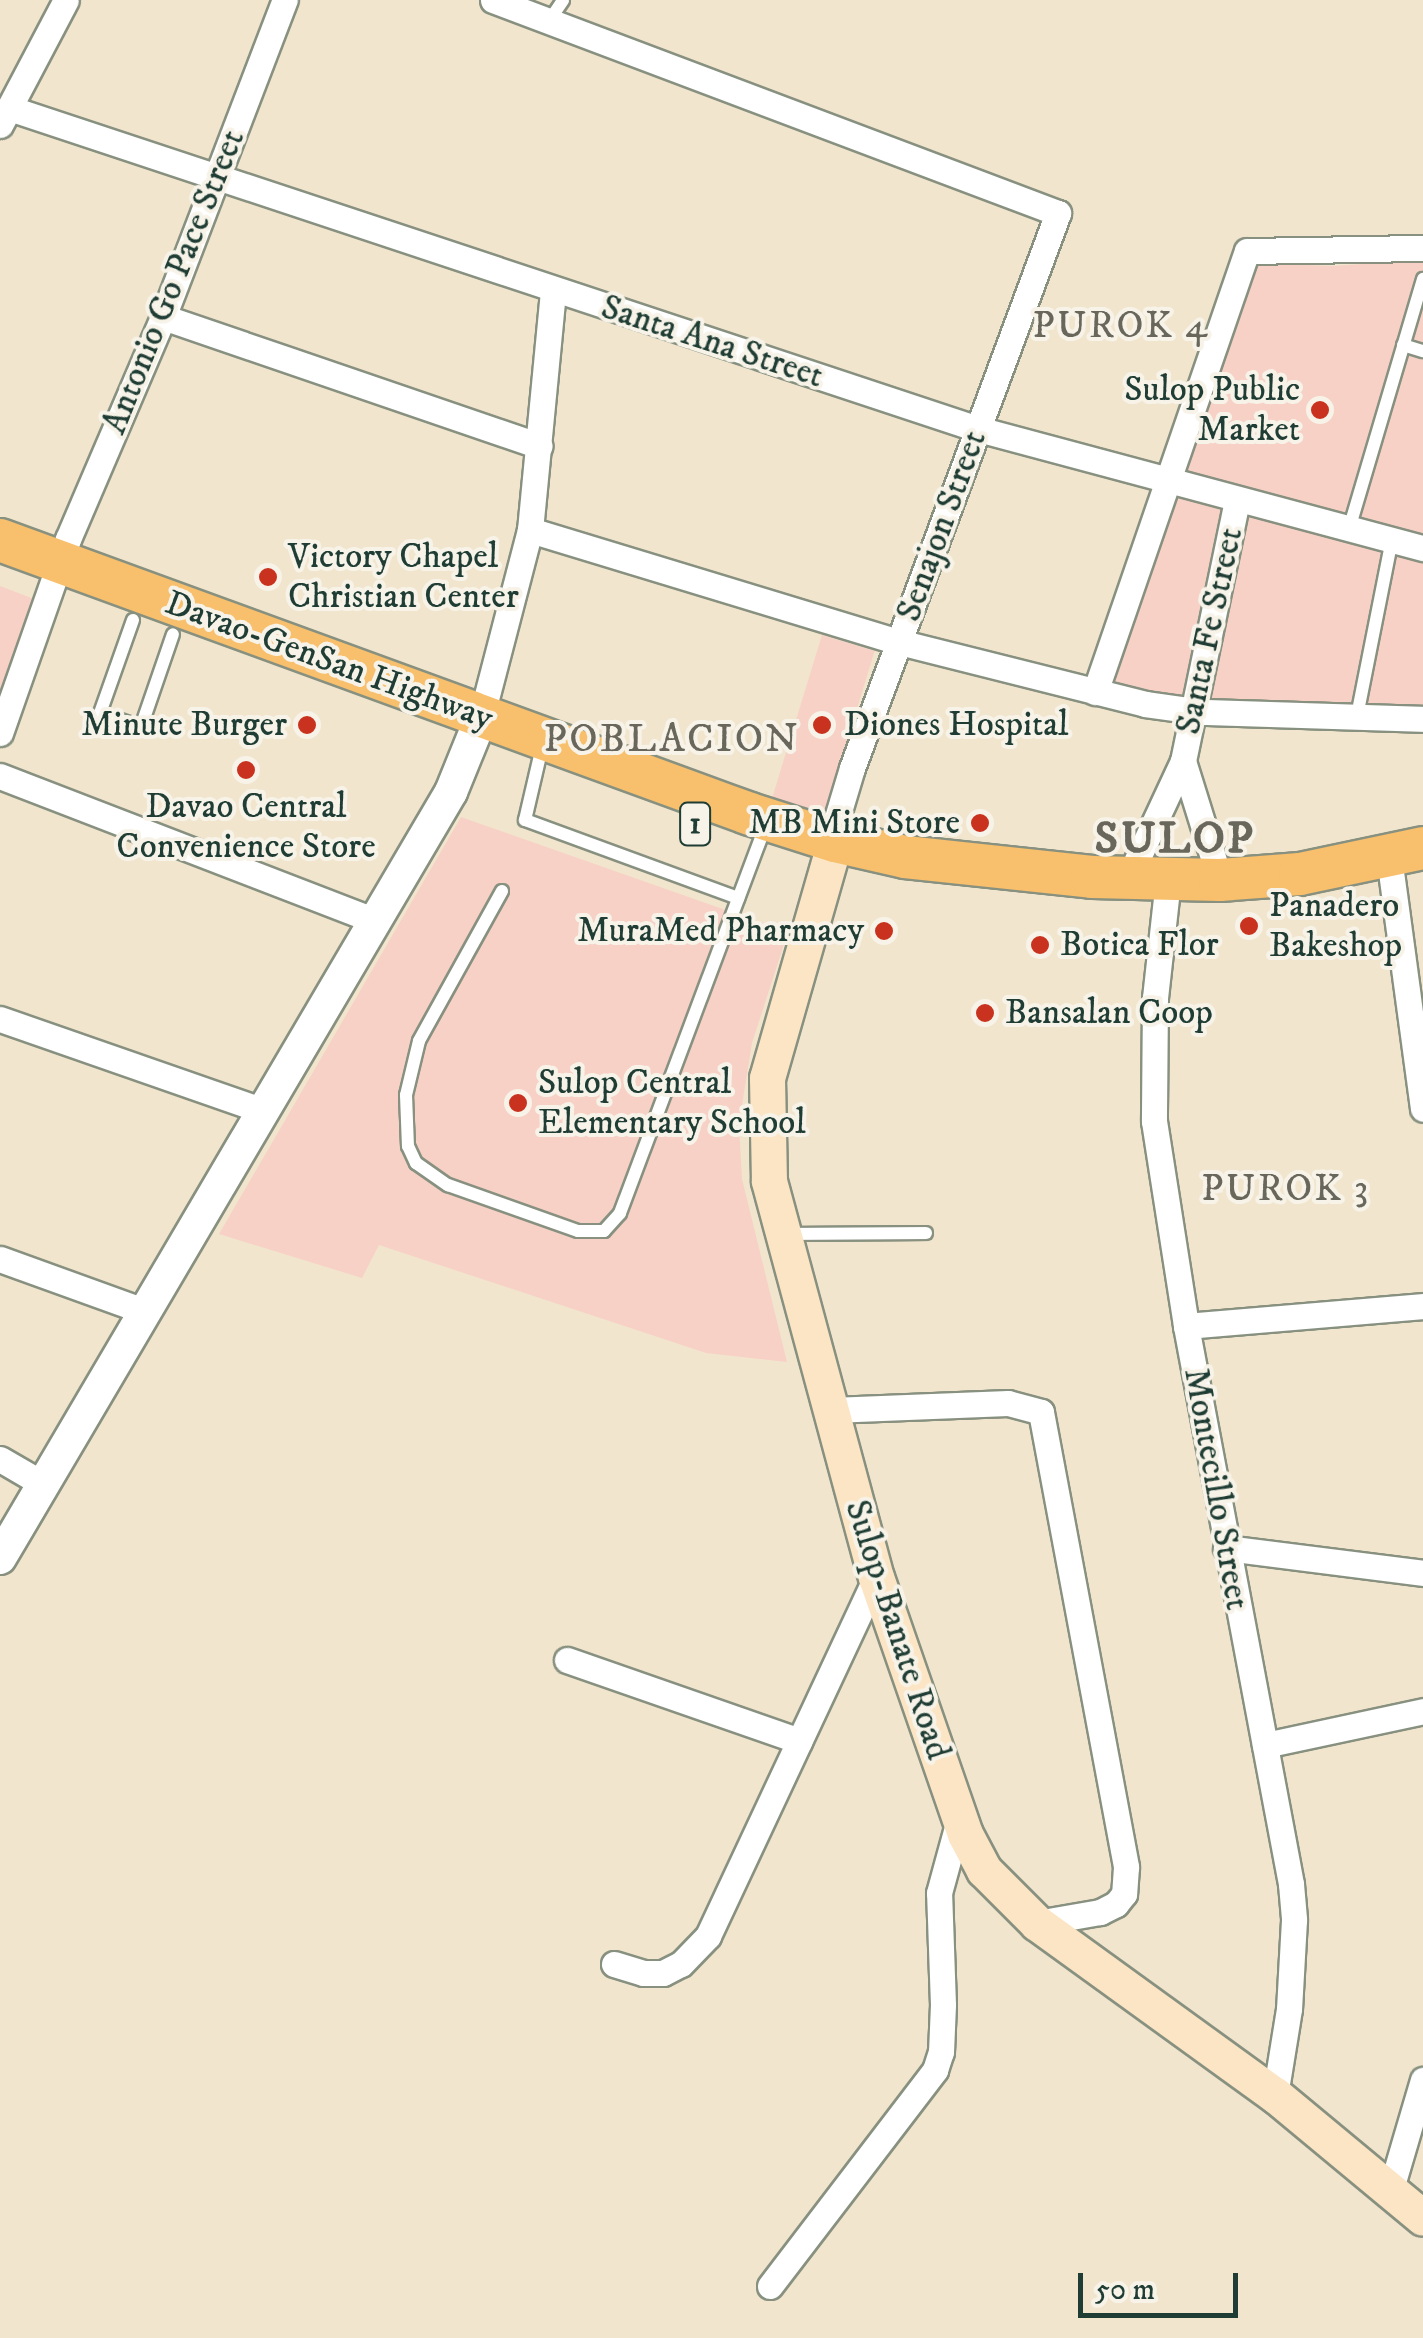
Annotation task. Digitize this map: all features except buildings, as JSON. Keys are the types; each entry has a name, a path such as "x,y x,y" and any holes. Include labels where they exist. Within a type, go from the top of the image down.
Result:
{"highway":[{"name":"Davao-GenSan Highway","path":"0,540 133,620 477,731"},
{"name":"Davao-GenSan Highway","path":"0,570 55,576 541,754 831,854 1300,900 1407,865"},
{"name":"Davao-GenSan Highway","path":"1154,888 1407,865"}],"main road":[{"name":"Sulop-Banate Road","path":"831,854 767,1078 765,1150 782,1234 876,1576 960,1820 984,1870 1037,1923 1275,2096 1423,2218"}],"street":[{"path":"4,116 66,0"},
{"name":"Antonio Go Pace Street","path":"0,733 55,576 163,317 285,0"},
{"path":"493,0 556,10"},
{"name":"Senajon Street","path":"556,10 1058,213 852,768 834,828 831,854"},
{"name":"Santa Ana Street","path":"4,116 217,180 978,429 1423,548"},
{"path":"1095,692 1247,250 1423,248"},
{"path":"0,1558 452,792 477,731 530,530 553,290"},
{"path":"163,317 540,446"},
{"name":"Santa Fe Street","path":"1154,888 1237,500"},
{"path":"530,530 900,642 1095,692 1192,711 1423,719"},
{"name":"Santa Fe Street","path":"1183,761 1220,880"},
{"path":"0,776 374,920"},
{"path":"1407,865 1423,1109"},
{"name":"Montecillo Street","path":"1154,888 1154,1121 1186,1326 1294,1920 1289,2009 1275,2096"},
{"path":"0,1019 262,1110"},
{"path":"0,1259 144,1311"},
{"path":"1186,1326 1423,1306"},
{"path":"830,1410 1008,1403 1040,1412 1126,1880 1116,1904 1100,1912 1037,1923"},
{"path":"0,1459 43,1484"},
{"path":"1226,1548 1423,1573"},
{"path":"614,1964 643,1973 663,1973 681,1964 708,1936 876,1576"},
{"path":"567,1660 799,1741"},
{"path":"1265,1745 1423,1711"},
{"path":"770,2286 936,2070 942,2052 943,2005 939,1893 960,1820"},
{"path":"1390,2192 1423,2080"}],"lane":[{"path":"1349,529 1423,278"},
{"path":"1404,345 1423,351"},
{"path":"1357,716 1392,540"},
{"path":"133,620 100,713 141,727 173,634"},
{"path":"541,754 524,820 738,898"},
{"path":"502,891 420,1042 406,1095 408,1146 416,1163 448,1184 592,1233 604,1231 620,1213 763,833"},
{"path":"782,1234 926,1233"}],"shaded area":[{"path":"1423,260 1423,711 1213,707 1105,687 1250,263 1333,266"},
{"path":"0,586 34,599 0,695"},
{"name":"Diones Hospital","path":"822,635 875,651 825,815 772,799"},
{"name":"Sulop Central Elementary School","path":"461,817 788,932 752,1043 739,1124 742,1179 787,1362 706,1353 379,1245 362,1278 219,1234"}],"place":[{"name":"Sulop Public Market","path":"1320,410"},
{"name":"Victory Chapel Christian Center","path":"268,577"},
{"name":"Minute Burger","path":"307,725"},
{"name":"Diones Hospital","path":"822,725"},
{"name":"Davao Central Convenience Store","path":"246,770"},
{"name":"MB Mini Store","path":"980,823"},
{"name":"Panadero Bakeshop","path":"1249,926"},
{"name":"MuraMed Pharmacy","path":"884,931"},
{"name":"Botica Flor","path":"1040,945"},
{"name":"Bansalan Coop","path":"985,1013"},
{"name":"Sulop Central Elementary School","path":"518,1103"}],"district":[{"name":"PUROK 4","path":"1121,327"},
{"name":"POBLACION","path":"672,740"},
{"name":"SULOP","path":"1175,840"},
{"name":"PUROK 3","path":"1286,1190"}]}
